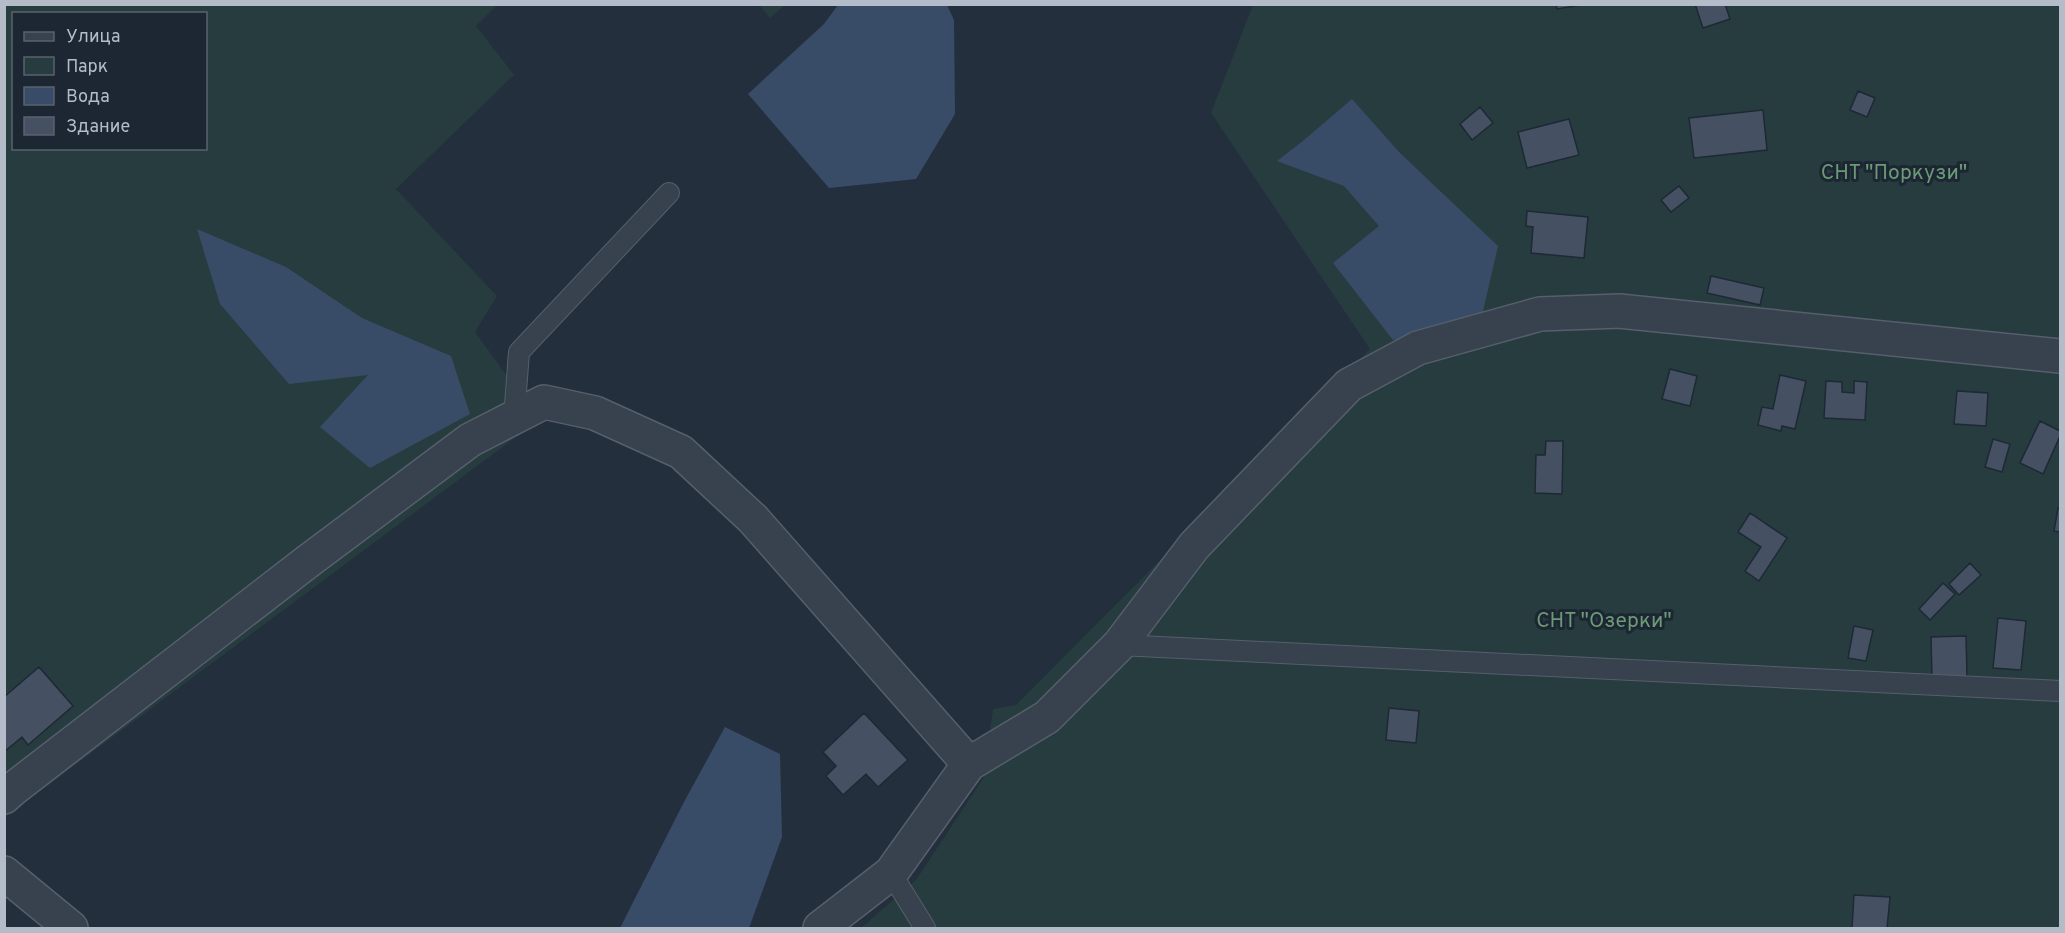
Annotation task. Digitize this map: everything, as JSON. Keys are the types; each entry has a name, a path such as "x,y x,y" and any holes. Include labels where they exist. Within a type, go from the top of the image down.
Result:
{"street":[{"path":"820,928 891,873 969,764 1047,717 1119,645 1194,546 1349,385 1418,348 1539,314 1619,310 2061,356"},
{"path":"4,797 450,454 470,440 544,402 595,413 681,452 753,519 969,764"},
{"path":"4,873 71,928"}],"lane":[{"path":"514,418 519,352 669,193"},
{"path":"1119,645 2061,691"},
{"path":"891,873 925,928"}],"green space":[{"path":"5,5 497,5 476,26 514,75 396,189 497,296 475,332 539,420 5,817"},
{"path":"759,5 785,5 770,18"},
{"name":"СНТ \"Озерки\"","path":"1253,5 2060,5 2060,928 861,928 916,880 984,777 993,709 1016,705 1370,349 1211,113"}],"water":[{"path":"838,5 947,5 954,20 955,114 916,179 829,188 748,94 824,24"},
{"path":"1352,99 1399,152 1498,246 1481,320 1393,340 1333,263 1379,226 1344,186 1277,161"},
{"path":"197,229 286,267 362,318 451,356 470,414 370,468 320,427 368,375 289,384 220,304"},
{"path":"725,727 780,754 782,837 749,928 620,928 684,802"}],"building":[{"path":"1556,4 1587,4 1557,9"},
{"path":"1695,4 1725,4 1730,19 1703,28"},
{"path":"1858,91 1875,98 1867,117 1850,110"},
{"path":"1480,107 1493,123 1472,140 1460,124"},
{"path":"1763,110 1767,150 1694,158 1689,118"},
{"path":"1569,119 1579,155 1527,168 1518,132"},
{"path":"1679,186 1689,198 1671,212 1661,200"},
{"path":"1527,211 1588,217 1584,258 1531,253 1533,227 1526,226"},
{"path":"1711,276 1764,288 1760,305 1707,293"},
{"path":"1670,369 1697,376 1690,406 1662,399"},
{"path":"1780,375 1806,381 1795,429 1782,426 1781,431 1758,425 1762,407 1773,409"},
{"path":"1826,381 1842,382 1842,392 1854,393 1854,381 1867,382 1865,420 1824,418"},
{"path":"1957,391 1988,393 1986,426 1954,424"},
{"path":"2040,421 2060,431 2060,436 2043,474 2020,463"},
{"path":"1993,439 2010,444 2002,472 1985,467"},
{"path":"1546,441 1563,441 1562,494 1535,493 1536,455 1545,455"},
{"path":"2058,508 2060,509 2060,532 2054,531"},
{"path":"1750,513 1787,538 1759,581 1745,571 1761,547 1738,532"},
{"path":"1970,563 1981,575 1959,595 1949,584"},
{"path":"1943,583 1955,594 1930,620 1919,609"},
{"path":"1998,618 2026,621 2021,670 1993,668"},
{"path":"1854,626 1873,630 1866,661 1848,658"},
{"path":"1966,636 1967,677 1932,678 1931,637"},
{"path":"39,667 73,706 28,745 22,737 4,752 4,697"},
{"path":"1389,708 1419,711 1416,743 1386,740"},
{"path":"864,713 908,760 878,787 866,774 843,795 826,776 836,766 823,752"},
{"path":"1854,895 1890,897 1887,928 1852,928"}],"park label":[{"name":"СНТ \"Поркузи\"","path":"1894,172"}]}
